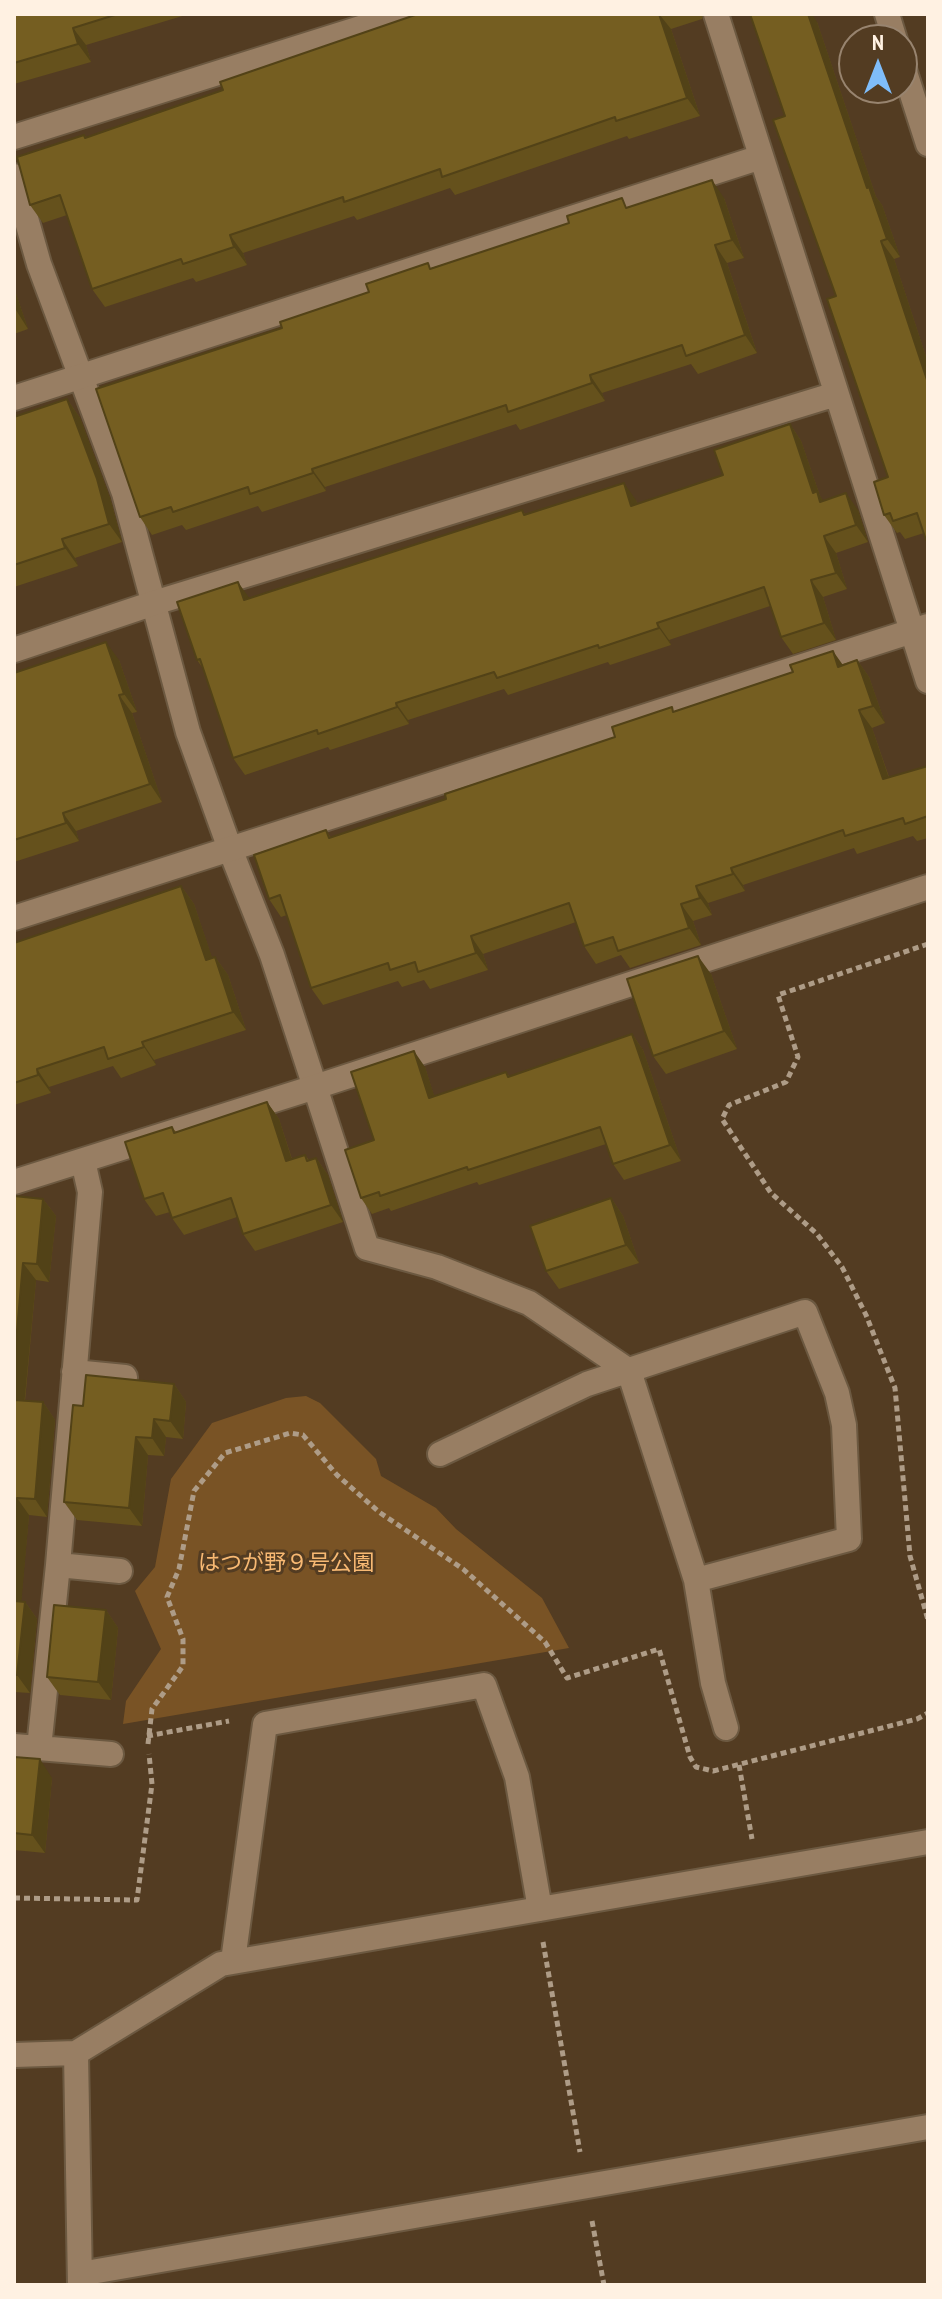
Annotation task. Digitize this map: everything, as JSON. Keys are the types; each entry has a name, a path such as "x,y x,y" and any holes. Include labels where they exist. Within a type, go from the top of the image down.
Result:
{"street":[{"path":"14,137 405,14"},
{"path":"716,14 836,394 920,628 928,681"},
{"path":"915,104 928,144"},
{"path":"14,398 761,157"},
{"path":"14,176 39,264 124,493 188,732 272,955 367,1248 437,1267 529,1303 629,1371 696,1580 713,1683 726,1728"},
{"path":"14,650 154,603 836,394"},
{"path":"14,918 920,628"},
{"path":"14,1182 928,887"},
{"path":"39,1748 90,1192 83,1161"},
{"path":"440,1454 587,1384 805,1312 837,1393 844,1425 849,1539 696,1580"},
{"path":"74,1372 125,1377"},
{"path":"58,1565 120,1571"},
{"path":"233,1961 265,1724 484,1685 517,1777 540,1909"},
{"path":"14,1746 111,1754"},
{"path":"14,2055 76,2053 221,1964 233,1961 928,1842"},
{"path":"76,2053 80,2280 928,2127"}],"path":[{"path":"928,944 778,995 798,1057 786,1082 729,1105 722,1119 771,1193 817,1234 842,1267 866,1315 895,1388 910,1556 928,1620"},
{"path":"147,1736 212,1724"},
{"path":"739,1765 745,1800"},
{"path":"540,1909 540,1926 604,2285"}],"green space":[{"name":"はつが野９号公園","path":"306,1396 320,1403 376,1459 381,1476 436,1508 456,1529 542,1598 569,1648 123,1724 126,1701 161,1649 135,1591 155,1567 171,1479 212,1423 286,1398"}],"building":[{"path":"14,14 118,14 73,28 78,44 14,63"},
{"path":"418,14 659,14 687,98 616,121 615,117 442,177 440,169 344,202 343,197 230,235 234,247 183,264 181,259 92,289 60,195 30,205 17,157 84,135 85,138 223,90 220,82"},
{"path":"750,14 808,14 887,239 881,241 928,383 926,540 917,513 893,521 890,513 884,515 874,482 888,477 827,299 836,296 773,120 785,116"},
{"path":"712,180 732,240 715,245 745,335 686,356 682,345 590,375 592,383 508,412 506,405 312,469 313,473 250,494 248,487 173,512 171,507 140,517 96,389 282,328 280,322 369,292 366,284 428,263 430,269 569,223 567,216 622,198 626,208"},
{"path":"67,399 97,479 109,524 62,539 65,548 14,565 14,417"},
{"path":"790,424 813,493 817,491 820,502 846,493 856,525 824,536 836,573 811,580 824,623 781,637 764,587 657,623 659,628 599,648 598,645 497,678 494,672 396,703 397,707 318,734 317,730 233,758 177,602 238,582 244,600 522,510 524,515 624,483 631,506 723,475 714,450"},
{"path":"106,642 124,694 119,695 150,784 63,813 66,823 14,840 14,673"},
{"path":"833,651 838,667 857,660 873,706 859,710 883,779 928,766 928,816 905,824 903,818 845,836 843,830 731,868 733,874 696,886 700,898 681,904 689,928 618,951 613,937 584,946 569,903 471,936 476,953 418,972 415,962 390,970 388,963 311,988 280,895 269,899 254,855 326,830 329,838 446,799 445,794 615,737 612,727 672,707 673,712 793,672 790,665"},
{"path":"181,886 206,960 215,957 233,1012 142,1042 144,1047 108,1059 104,1047 37,1069 38,1075 14,1083 14,943"},
{"path":"698,956 724,1031 653,1056 627,979"},
{"path":"632,1034 670,1145 613,1164 600,1127 468,1170 467,1167 380,1196 379,1192 361,1198 345,1150 374,1140 351,1072 414,1051 429,1098 506,1072 508,1077"},
{"path":"267,1102 286,1161 305,1155 307,1161 316,1158 331,1205 243,1234 231,1198 172,1218 163,1193 144,1199 125,1142 172,1127 174,1133"},
{"path":"14,1196 43,1199 37,1264 23,1263 14,1364"},
{"path":"611,1198 626,1245 546,1271 530,1226"},
{"path":"86,1375 174,1384 170,1421 154,1419 152,1438 136,1437 129,1508 64,1502 73,1405 83,1406"},
{"path":"14,1400 43,1402 35,1499 17,1498 14,1527"},
{"path":"14,1601 25,1602 17,1675 14,1675"},
{"path":"54,1605 106,1610 98,1682 47,1677"},
{"path":"14,1757 40,1759 32,1835 14,1833"}]}
